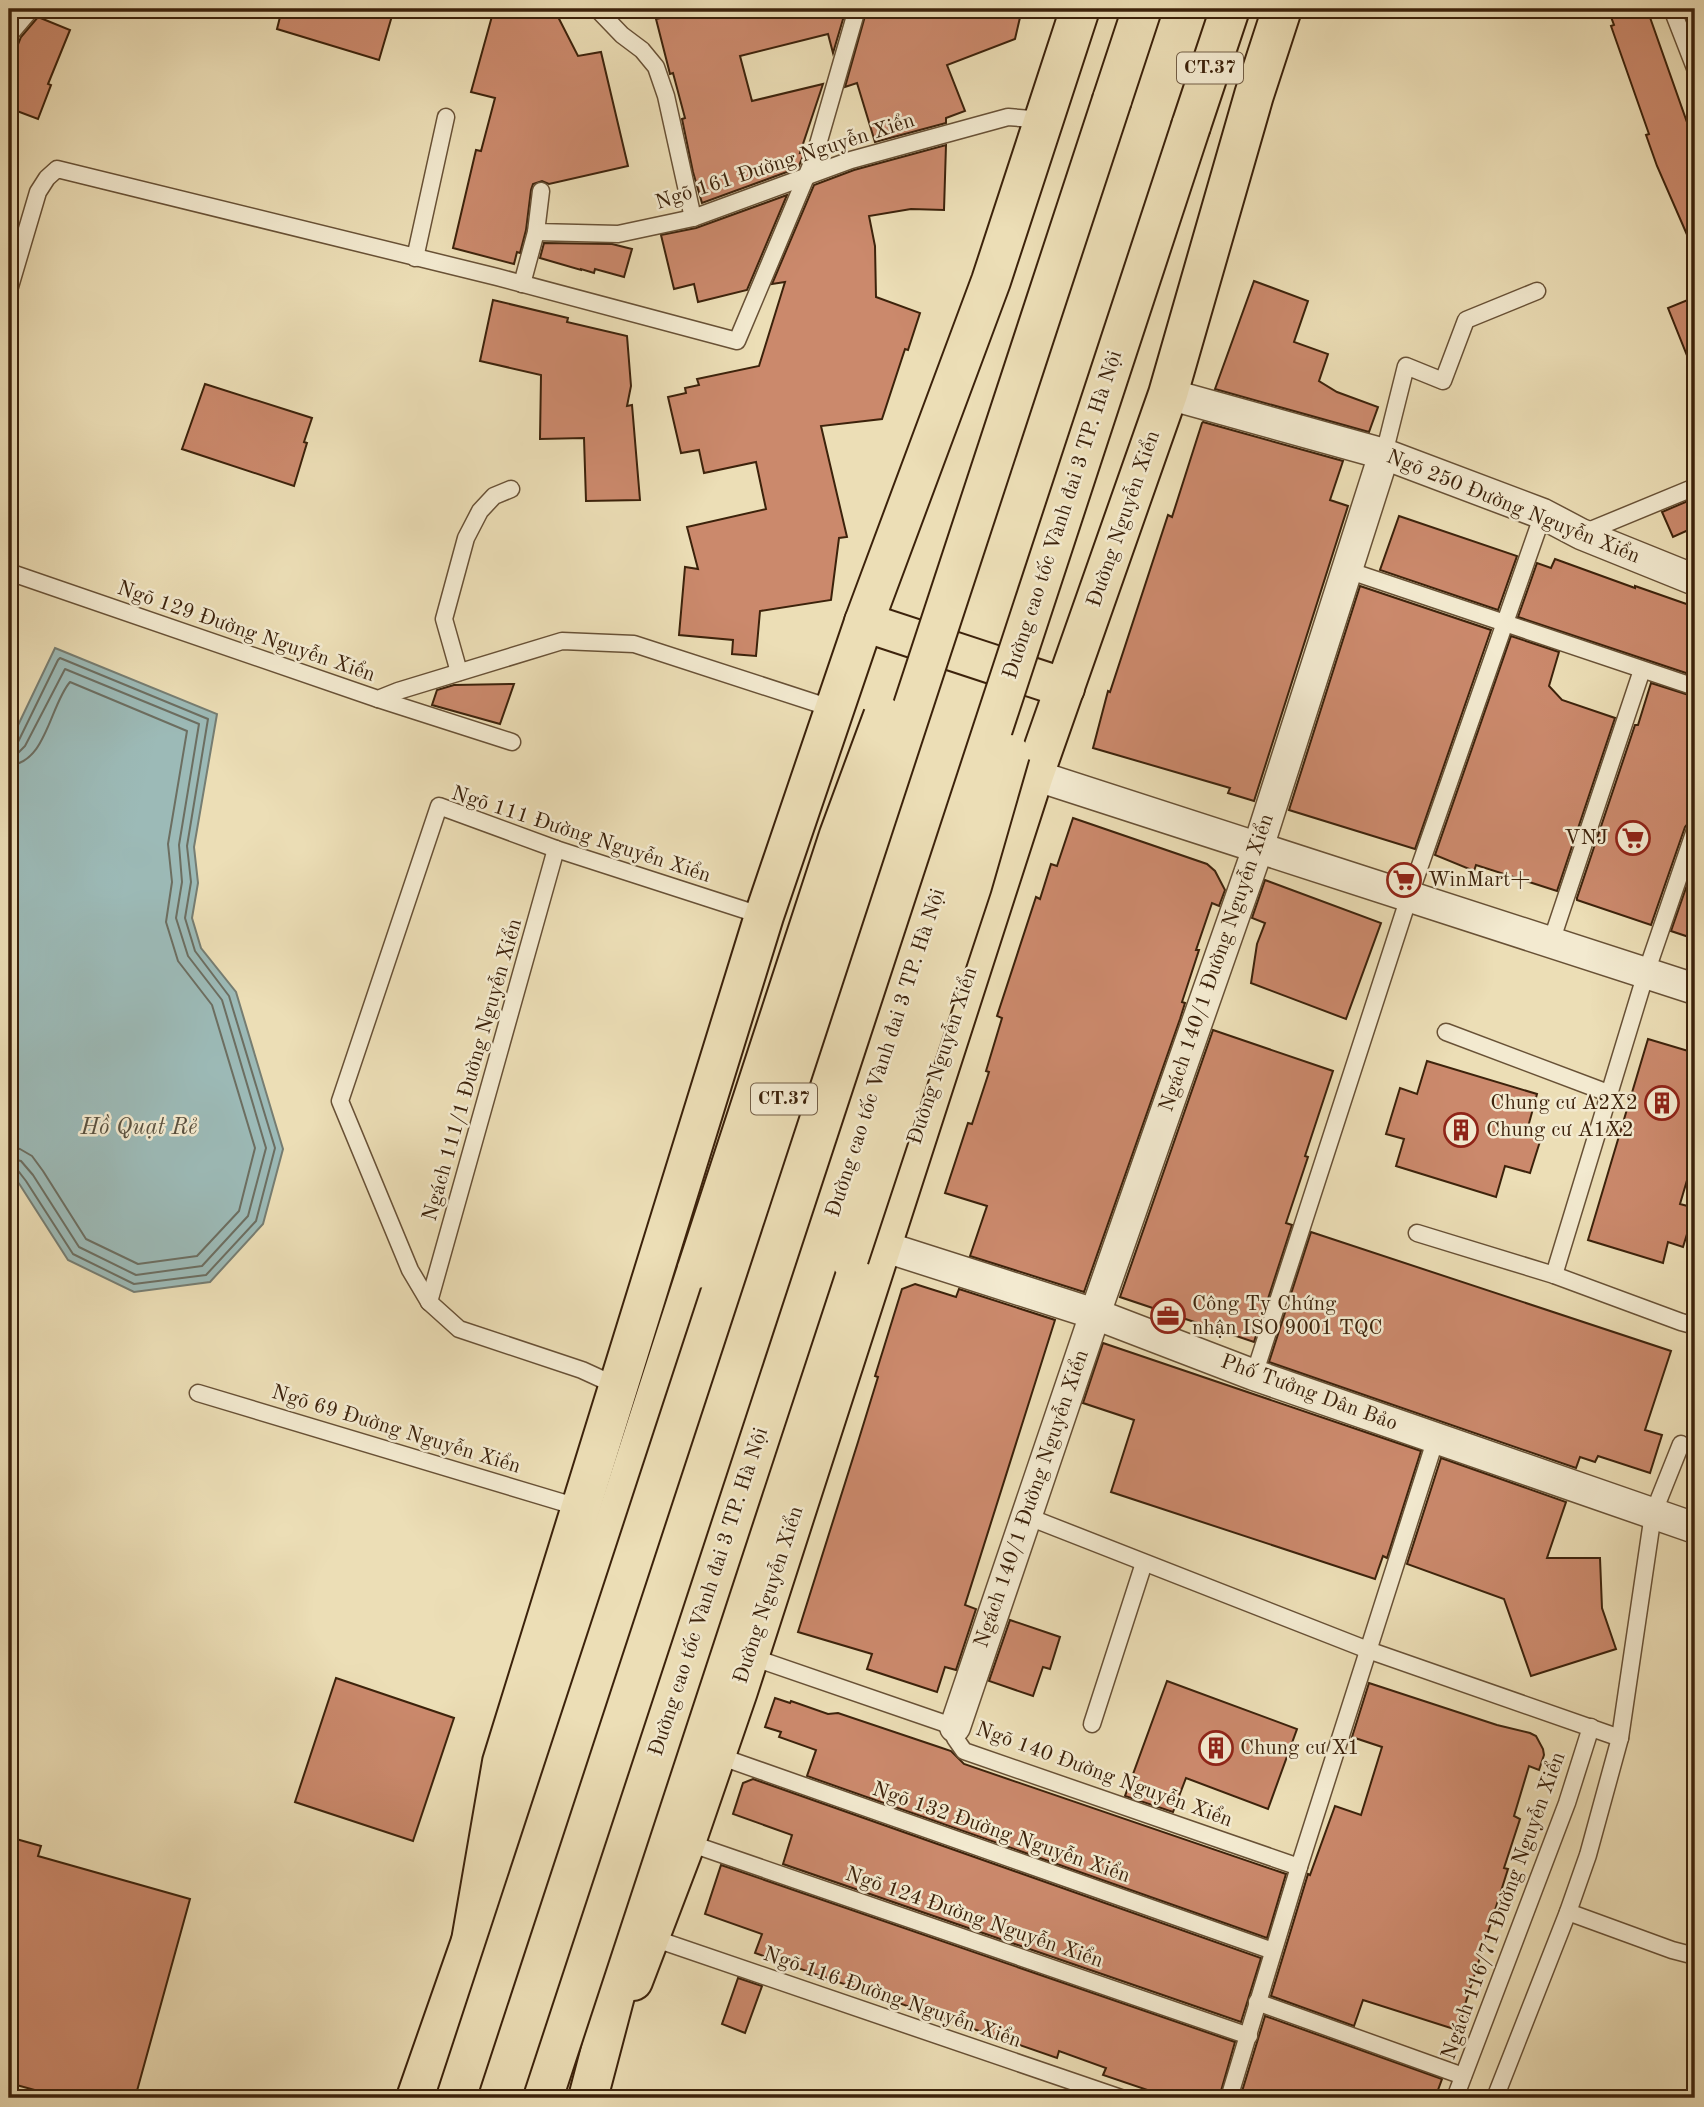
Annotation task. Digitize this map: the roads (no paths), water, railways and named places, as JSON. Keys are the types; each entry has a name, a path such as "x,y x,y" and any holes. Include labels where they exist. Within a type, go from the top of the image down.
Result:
{"main road":[{"name":"CT.37","path":"456,2098 1143,9"},
{"name":"Đường cao tốc Vành đai 3 TP. Hà Nội","path":"543,2098 1230,9"},
{"name":"Đường Nguyễn Xiển","path":"589,2098 686,1842 749,1657 865,1252 1168,394 1237,90 1244,9"},
{"name":"Đường Nguyễn Xiển","path":"556,2098 699,1658 900,1061 1023,674 1237,90 1282,9"},
{"path":"471,1941 502,1762 617,1385 764,916 864,622 991,281 1044,120 1072,19"},
{"path":"416,2098 533,1776 839,835 1112,100"},
{"path":"589,2098 653,1851 865,1252 1191,126"},
{"path":"864,622 1065,688"}],"street":[{"name":"Ngõ 250 Đường Nguyễn Xiển","path":"1168,394 1384,454 1543,514 1581,534 1695,580"},
{"name":"Ngách 140/1 Đường Nguyễn Xiển","path":"955,1727 1095,1314 1258,848 1384,454"},
{"path":"1034,775 1695,989"},
{"name":"Phố Tưởng Dân Bảo","path":"865,1252 1095,1314 1254,1375 1695,1528"}],"lane":[{"path":"9,35 31,9"},
{"path":"597,9 622,35 642,50 656,67 666,96 693,218"},
{"path":"9,290 38,192 57,169 522,284 737,341 814,158 857,9"},
{"path":"1672,9 1695,68"},
{"path":"415,258 446,117"},
{"name":"Ngõ 161 Đường Nguyễn Xiển","path":"536,232 618,234 693,218 851,160 1008,117 1044,120"},
{"path":"522,284 536,232 541,191"},
{"name":"Ngách 140/1 Đường Nguyễn Xiển","path":"1384,454 1406,366 1443,381 1466,320 1537,291"},
{"path":"1581,534 1695,486"},
{"path":"459,672 444,620 463,550 480,511 494,496 511,489"},
{"path":"1254,1375 1409,897 1543,514"},
{"path":"1347,570 1695,687"},
{"name":"Ngõ 129 Đường Nguyễn Xiển","path":"9,572 378,699 562,641 634,644 834,709"},
{"path":"1551,942 1642,670"},
{"path":"378,699 512,742"},
{"name":"Ngõ 111 Đường Nguyễn Xiển","path":"429,1301 410,1270 340,1101 439,806 556,849 764,916"},
{"path":"1554,1275 1646,973 1695,830"},
{"name":"Ngách 111/1 Đường Nguyễn Xiển","path":"429,1301 556,849"},
{"path":"1446,1032 1608,1093"},
{"path":"1417,1233 1554,1275 1681,1322 1692,1325 1695,1318"},
{"path":"429,1301 459,1329 582,1370 617,1385"},
{"name":"Ngõ 69 Đường Nguyễn Xiển","path":"198,1393 581,1508"},
{"path":"1229,2098 1299,1867 1436,1438"},
{"path":"1495,2098 1588,1855 1620,1738 1653,1514 1681,1444"},
{"path":"1026,1516 1368,1650 1620,1738"},
{"path":"1092,1724 1144,1563"},
{"name":"Ngõ 140 Đường Nguyễn Xiển","path":"749,1657 955,1727 955,1738 964,1751 1299,1867"},
{"name":"Ngách 116/71 Đường Nguyễn Xiển","path":"1455,2098 1567,1803 1591,1727"},
{"name":"Ngõ 132 Đường Nguyễn Xiển","path":"716,1755 1273,1951"},
{"name":"Ngõ 124 Đường Nguyễn Xiển","path":"686,1842 1249,2036"},
{"path":"1568,1912 1695,1956"},
{"name":"Ngõ 116 Đường Nguyễn Xiển","path":"650,1937 1121,2098"},
{"path":"1257,2002 1463,2076"}],"water":[{"name":"Hồ Quạt Rẻ","path":"55,648 217,714 194,847 198,883 192,918 201,948 236,992 283,1149 263,1224 210,1282 134,1292 68,1260 9,1170 9,744"}],"place":[{"name":"VNJ","path":"1633,838"},
{"name":"WinMart+","path":"1404,880"},
{"name":"Chung cư A2X2","path":"1662,1103"},
{"name":"Chung cư A1X2","path":"1461,1130"},
{"name":"Công Ty Chứng nhận ISO 9001 TQC","path":"1168,1316"},
{"name":"Chung cư X1","path":"1216,1748"}]}
